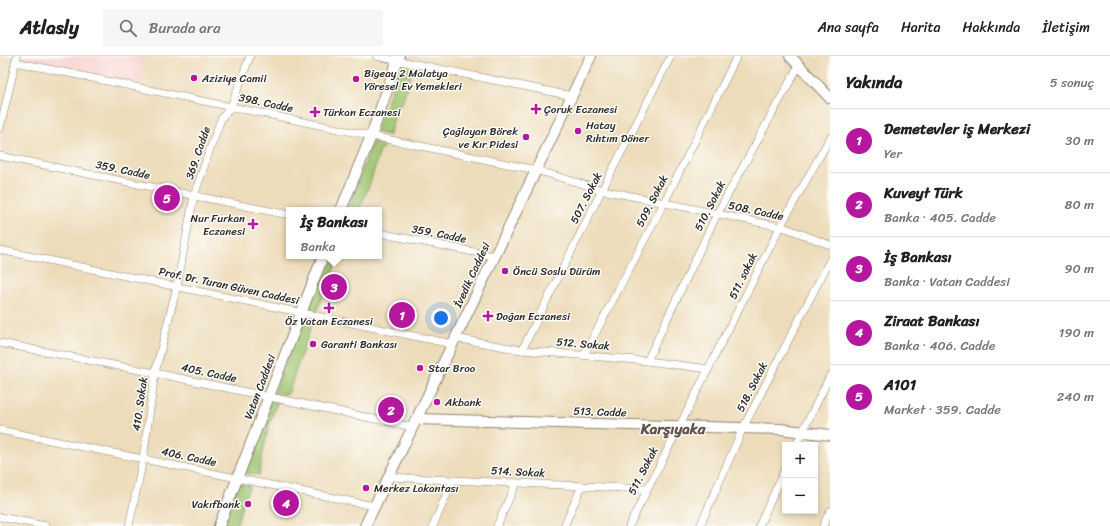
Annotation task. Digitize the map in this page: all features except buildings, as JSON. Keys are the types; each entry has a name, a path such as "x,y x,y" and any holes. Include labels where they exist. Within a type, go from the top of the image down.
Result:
{"main road":[{"name":"İvedik Caddesi","path":"365,526 591,56"},
{"path":"790,56 830,98"},
{"path":"342,207 398,58"},
{"name":"Vatan Caddesi","path":"219,526 270,397 300,312 322,259"},
{"name":"513. Cadde","path":"414,423 679,426 780,429 830,434"}],"street":[{"name":"369. Cadde","path":"177,286 194,196 208,152 221,119 231,107 250,56"},
{"path":"376,56 398,58 572,96"},
{"name":"507. Sokak","path":"522,350 671,56"},
{"name":"509. Sokak","path":"584,355 664,203 737,56"},
{"name":"398. Cadde","path":"16,59 231,107 536,170"},
{"path":"0,128 16,59"},
{"name":"510. Sokak","path":"647,361 717,214 799,65"},
{"name":"511. sokak","path":"679,426 780,227 830,138"},
{"name":"359. Cadde","path":"0,156 286,214"},
{"name":"508. Cadde","path":"536,170 602,190 780,227 830,245"},
{"name":"359. Cadde","path":"382,234 494,256"},
{"name":"Prof. Dr. Turan Güven Caddesi","path":"0,250 300,312 454,341"},
{"name":"518. Sokak","path":"700,526 743,428 830,260"},
{"name":"410. Sokak","path":"129,526 143,459 155,373 177,286"},
{"name":"512. Sokak","path":"454,341 522,350 647,361 709,369"},
{"name":"405. Cadde","path":"0,343 270,397 414,423"},
{"path":"797,442 830,376"},
{"name":"511. Sokak","path":"629,526 646,489 679,426"},
{"name":"406. Cadde","path":"0,430 374,506"},
{"path":"759,526 782,476"},
{"name":"514. Sokak","path":"388,477 646,489"},
{"path":"433,526 453,480"},
{"path":"497,526 516,483"},
{"path":"564,526 582,486"},
{"path":"823,526 830,511"},
{"path":"0,517 46,526"}],"shaded area":[{"path":"24,56 146,56 141,84 35,60"}],"green space":[{"path":"401,66 413,69 402,103 398,105 389,135 375,132"},
{"path":"373,141 386,144 380,151 369,186 360,207 348,207"},
{"path":"326,259 337,259 333,272 328,276 317,312 305,310"},
{"path":"301,321 312,323 288,394 274,394"},
{"path":"271,401 278,401 268,428 259,475 243,472"},
{"path":"237,483 250,486 244,499 236,526 223,526"}],"place":[{"name":"Aziziye Camii","path":"194,78"},
{"name":"Bigeay 2 Malatya Yöresel Ev Yemekleri","path":"356,79"},
{"name":"Çoruk Eczanesi","path":"536,109"},
{"name":"Türkan Eczanesi","path":"315,112"},
{"name":"Hatay Rıhtım Döner","path":"578,131"},
{"name":"Çağlayan Börek ve Kır Pidesi","path":"526,137"},
{"name":"A101","path":"167,198"},
{"name":"Nur Furkan Eczanesi","path":"253,224"},
{"name":"Öncü Soslu Dürüm","path":"505,271"},
{"name":"İş Bankası","path":"334,287"},
{"name":"Öz Vatan Eczanesi","path":"329,308"},
{"name":"Demetevler iş Merkezi","path":"402,315"},
{"name":"Doğan Eczanesi","path":"488,316"},
{"name":"Garanti Bankası","path":"313,344"},
{"name":"Star Broo","path":"420,368"},
{"name":"Akbank","path":"437,402"},
{"name":"Kuveyt Türk","path":"391,410"},
{"name":"Merkez Lokantası","path":"366,488"},
{"name":"Ziraat Bankası","path":"286,503"},
{"name":"Vakıfbank","path":"248,504"}],"district":[{"name":"Karşıyaka","path":"673,429"}]}
